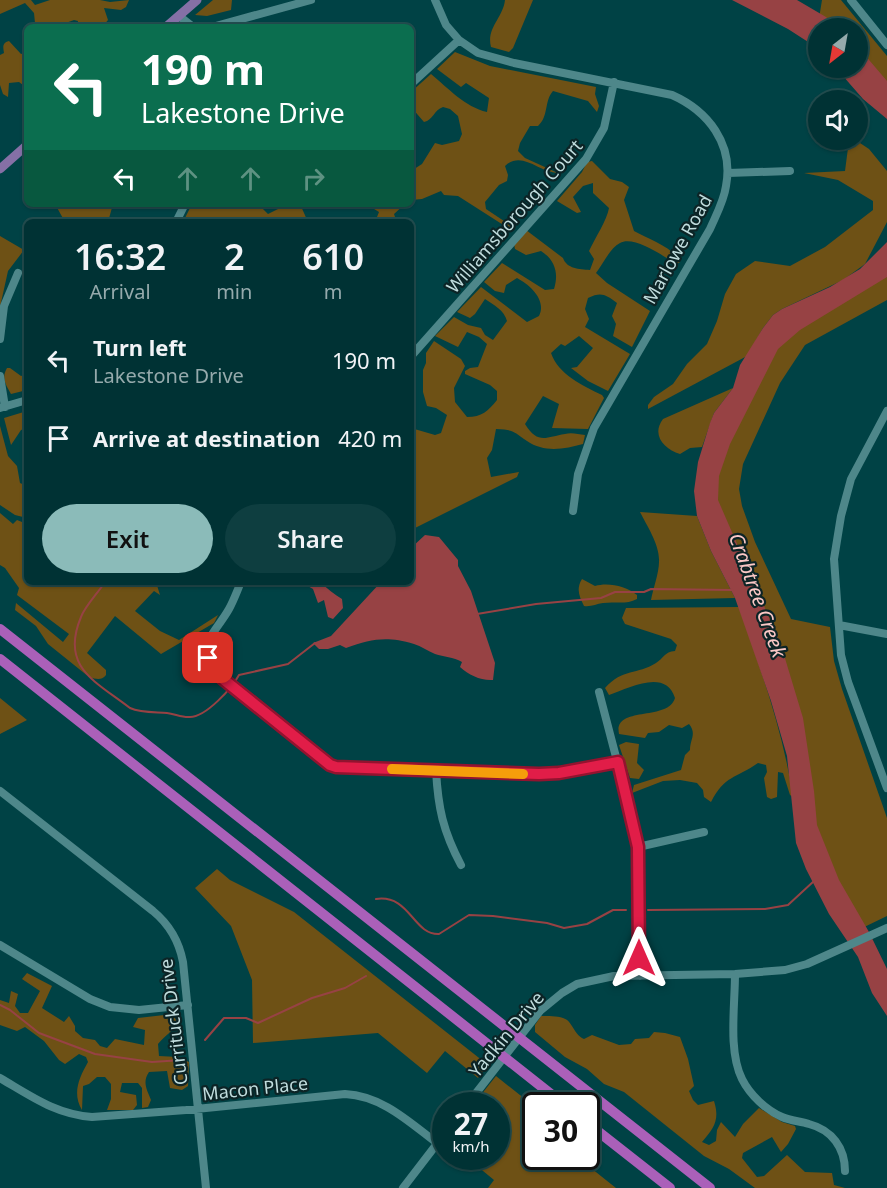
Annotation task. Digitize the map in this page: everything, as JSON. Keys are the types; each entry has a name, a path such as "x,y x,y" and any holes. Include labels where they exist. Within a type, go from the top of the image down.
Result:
{"highway":[{"path":"0,629 710,1188"},
{"path":"0,659 549,1092"},
{"path":"600,1133 670,1188"}],"main road":[{"path":"170,24 197,0"},
{"path":"0,169 24,148"}],"street":[{"path":"223,24 311,0"},
{"name":"Marlowe Road","path":"435,0 446,25 459,40 478,53 672,95 697,109 719,134 725,151 728,173 722,204 710,229 594,428 578,474 573,511"},
{"path":"851,0 887,45"},
{"path":"179,16 189,24"},
{"path":"414,81 459,40"},
{"name":"Williamsborough Court","path":"414,353 586,159 604,128 614,82"},
{"path":"728,173 790,171"},
{"path":"0,339 4,306 18,273"},
{"path":"0,376 3,408 24,401"},
{"path":"887,411 851,479 841,516 834,559 841,655 848,682 883,766 887,788"},
{"path":"240,585 229,610 209,637 207,650 211,665 223,679 330,765 342,769 512,774 559,773 618,762"},
{"path":"839,625 887,634"},
{"path":"599,692 638,847 639,976"},
{"path":"436,770 441,817 461,865"},
{"name":"Currituck Drive","path":"0,791 136,898 167,924 176,938 182,956 188,1005 206,1188"},
{"path":"638,847 704,832"},
{"name":"Yadkin Drive","path":"477,1092 529,1024 550,1001 577,984 614,976 735,974 785,970 807,964 887,928"},
{"path":"0,945 90,999 118,1010 188,1005"},
{"path":"735,974 735,1059 743,1080 756,1098 772,1111 788,1119 819,1127 828,1133 844,1155 845,1171"},
{"name":"Macon Place","path":"0,1078 50,1108 78,1116 92,1117 345,1094 359,1095 384,1104 432,1140"},
{"path":"404,1188 432,1149"}],"shaded area":[{"path":"0,0 31,0 35,5 50,0 110,2 129,0 126,7 121,10 104,8 108,20 105,24 78,24 78,21 74,20 63,24 36,24 34,13 25,3 0,14"},
{"path":"213,0 232,0 231,10 207,16 195,15"},
{"path":"505,0 533,0 513,48 509,52 491,47 490,40"},
{"path":"822,0 841,0 856,18 819,18"},
{"path":"868,33 887,56 887,106 866,78 868,78"},
{"path":"9,41 21,54 24,53 24,84 19,82 9,83 8,97 3,94 0,85 0,55 4,53 3,47"},
{"path":"455,52 490,66 596,87 595,94 599,106 597,112 588,101 553,91 541,122 538,126 530,126 520,143 518,151 525,158 558,173 518,160 505,166 507,181 499,185 485,202 486,209 504,221 512,223 511,230 458,196 444,195 441,191 414,200 414,169 422,164 435,143 442,145 459,141 462,134 458,116 450,109 440,108 424,122 414,110 414,89 431,74 471,106 487,112 489,98 466,83 461,87 437,69"},
{"path":"868,148 887,171 887,222 865,264 843,280 773,315 747,356 648,409 654,397 673,384 687,364 707,344 725,294 736,274 755,261 790,266 825,247 873,210 873,201 838,180 804,173 845,171 848,150"},
{"path":"592,161 610,179 622,182 629,187 624,200 634,231 673,252 680,262 677,264 641,244 626,241 613,249 596,273 607,283 650,311 632,347 613,336 616,324 612,316 617,303 603,295 588,298 585,309 589,319 585,327 630,354 608,391 588,381 571,368 577,367 593,348 579,336 565,346 561,344 551,353 565,373 604,398 588,429 552,428 559,404 543,396 525,424 534,435 543,438 570,433 585,435 583,444 547,449 534,445 513,432 496,429 492,450 487,458 491,477 519,472 517,477 414,528 414,429 435,435 441,433 447,415 436,408 427,406 423,392 426,353 434,341 461,359 465,366 454,388 455,402 467,417 481,415 494,404 497,400 497,391 490,385 465,374 465,371 470,368 478,367 487,344 479,337 467,332 458,347 435,336 454,317 468,325 481,328 485,335 493,340 507,321 498,308 485,299 470,318 457,312 481,287 527,322 539,316 541,304 539,299 522,281 517,278 506,285 504,293 495,291 484,282 502,263 545,290 554,289 556,272 550,258 541,251 526,255 515,249 514,244 526,230 570,266 590,270 594,259 589,251 609,208 593,193 593,183 583,186 573,197 581,212 577,213 557,201 582,172 587,162"},
{"path":"57,207 112,207 109,219 63,219"},
{"path":"190,207 261,207 268,214 282,207 301,207 307,219 184,219"},
{"path":"371,207 402,207 394,214 396,219 376,219 379,212"},
{"path":"0,236 24,250 8,271 0,307"},
{"path":"887,258 887,300 805,345 780,383 743,464 739,489 742,506 755,542 791,619 830,627 834,661 842,689 887,818 887,916 856,931 803,791 723,549 710,463 755,366"},
{"path":"7,368 10,368 21,376 24,375 24,391 11,394 4,378"},
{"path":"733,388 714,413 702,447 690,448 680,454 664,445 658,431 663,419"},
{"path":"24,412 24,429 11,445 4,418"},
{"path":"0,426 8,456 17,466 20,483 24,485 24,517 15,515 0,505"},
{"path":"640,512 697,516 711,551 735,598 651,600 659,556"},
{"path":"0,513 13,524 17,520 24,523 24,585 157,585 160,595 154,591 135,611 160,631 179,640 218,615 214,623 161,654 115,616 87,653 106,670 104,677 96,679 89,677 48,644 36,626 15,610 16,603 63,642 69,634 17,595 19,588 5,568 0,565"},
{"path":"582,579 595,586 606,584 622,587 637,595 637,599 629,602 607,602 584,606 579,592"},
{"path":"739,607 777,724 793,797 790,795 783,773 778,772 777,797 771,799 767,797 764,778 767,772 766,765 758,763 726,782 711,802 704,797 703,790 697,783 680,780 663,781 632,793 634,785 681,770 685,755 690,750 693,734 689,724 682,728 669,725 659,732 648,733 645,738 619,734 619,725 624,720 632,716 662,710 675,698 664,684 655,682 636,685 609,695 605,688 624,674 656,663 666,654 675,651 677,645 671,639 625,624 622,618 626,608"},
{"path":"0,698 27,720 0,734"},
{"path":"626,742 639,744 637,763 644,770 639,779 630,778 619,745"},
{"path":"217,869 230,880 294,912 488,1065 478,1078 445,1051 427,1073 378,1033 253,1043 252,980 231,926 195,888"},
{"path":"27,973 52,986 42,1008 64,1022 69,1016 75,1026 75,1031 83,1038 95,1040 100,1046 107,1048 115,1039 144,1045 145,1030 133,1027 138,1018 173,1014 177,1022 158,1044 159,1056 178,1057 189,1062 188,1086 182,1090 170,1088 167,1071 149,1072 146,1083 151,1100 148,1107 142,1108 142,1088 138,1083 122,1083 120,1092 136,1095 137,1105 133,1110 107,1110 111,1099 111,1084 105,1077 97,1077 83,1086 82,1110 77,1092 88,1062 86,1057 79,1054 65,1064 44,1041 25,1027 17,1031 0,1025 0,1000 9,1003 11,991 18,994 15,1006 20,1013 28,1013 40,991 22,979"},
{"path":"541,1016 566,1020 584,1039 592,1035 619,1045 631,1044 635,1039 649,1038 654,1032 680,1037 694,1086 689,1091 693,1100 698,1105 714,1101 716,1108 715,1123 702,1142 709,1145 716,1141 717,1130 721,1122 735,1137 743,1124 759,1108 782,1122 795,1126 796,1129 781,1152 772,1137 743,1153 742,1158 757,1177 764,1176 787,1155 805,1172 832,1173 834,1185 845,1188 755,1188 729,1169 704,1156 624,1092 604,1084 587,1069 565,1057 535,1032 535,1025"},
{"path":"496,1076 522,1097 522,1170 593,1170 616,1188 488,1188 494,1180 482,1170 510,1170 510,1092 483,1092"}],"water":[{"path":"732,0 797,0 827,18 808,18 808,42"},
{"path":"868,59 887,81 887,119 868,103 868,90 855,90 845,78 868,78"},
{"name":"Crabtree Creek","path":"887,242 887,277 800,330 778,349 730,444 719,476 718,500 781,645 803,718 817,825 839,880 887,969 887,1016 872,993 858,957 829,914 806,869 796,843 787,756 771,701 735,598 711,551 697,516 694,491 698,462 714,413 733,388 740,365 773,315 830,287 860,269"},
{"path":"425,535 439,537 458,560 458,566 471,591 495,663 493,680 484,680 471,675 460,667 462,662 459,660 395,640 364,642 346,648 340,645 328,649 319,649 313,643 331,636 378,585 414,585 414,545"},
{"path":"306,585 324,585 342,599 343,608 333,619 328,617 324,600 318,603 313,589"}],"waterway":[{"path":"103,585 83,613 76,634 75,649 84,671 134,710 185,717 196,716 218,701 239,675 288,664 315,643"},
{"name":"Crabtree Creek","path":"477,614 536,604 601,598 615,592 644,592 651,589 733,590"},
{"path":"648,910 765,909 788,905 814,881"},
{"path":"376,899 397,902 423,928 430,933 439,934 469,915 547,923 564,928 587,924 613,910 626,910"},
{"path":"205,1040 224,1018 246,1018 258,1023 312,998 345,988 366,976"},
{"path":"0,1005 39,1033 95,1054 152,1062 182,1060"}],"slow traffic":[{"path":"392,769 523,774"}],"route":[{"path":"208,658 215,671 223,679 330,765 342,769 539,774 577,771 618,762 638,847 639,958"}]}
